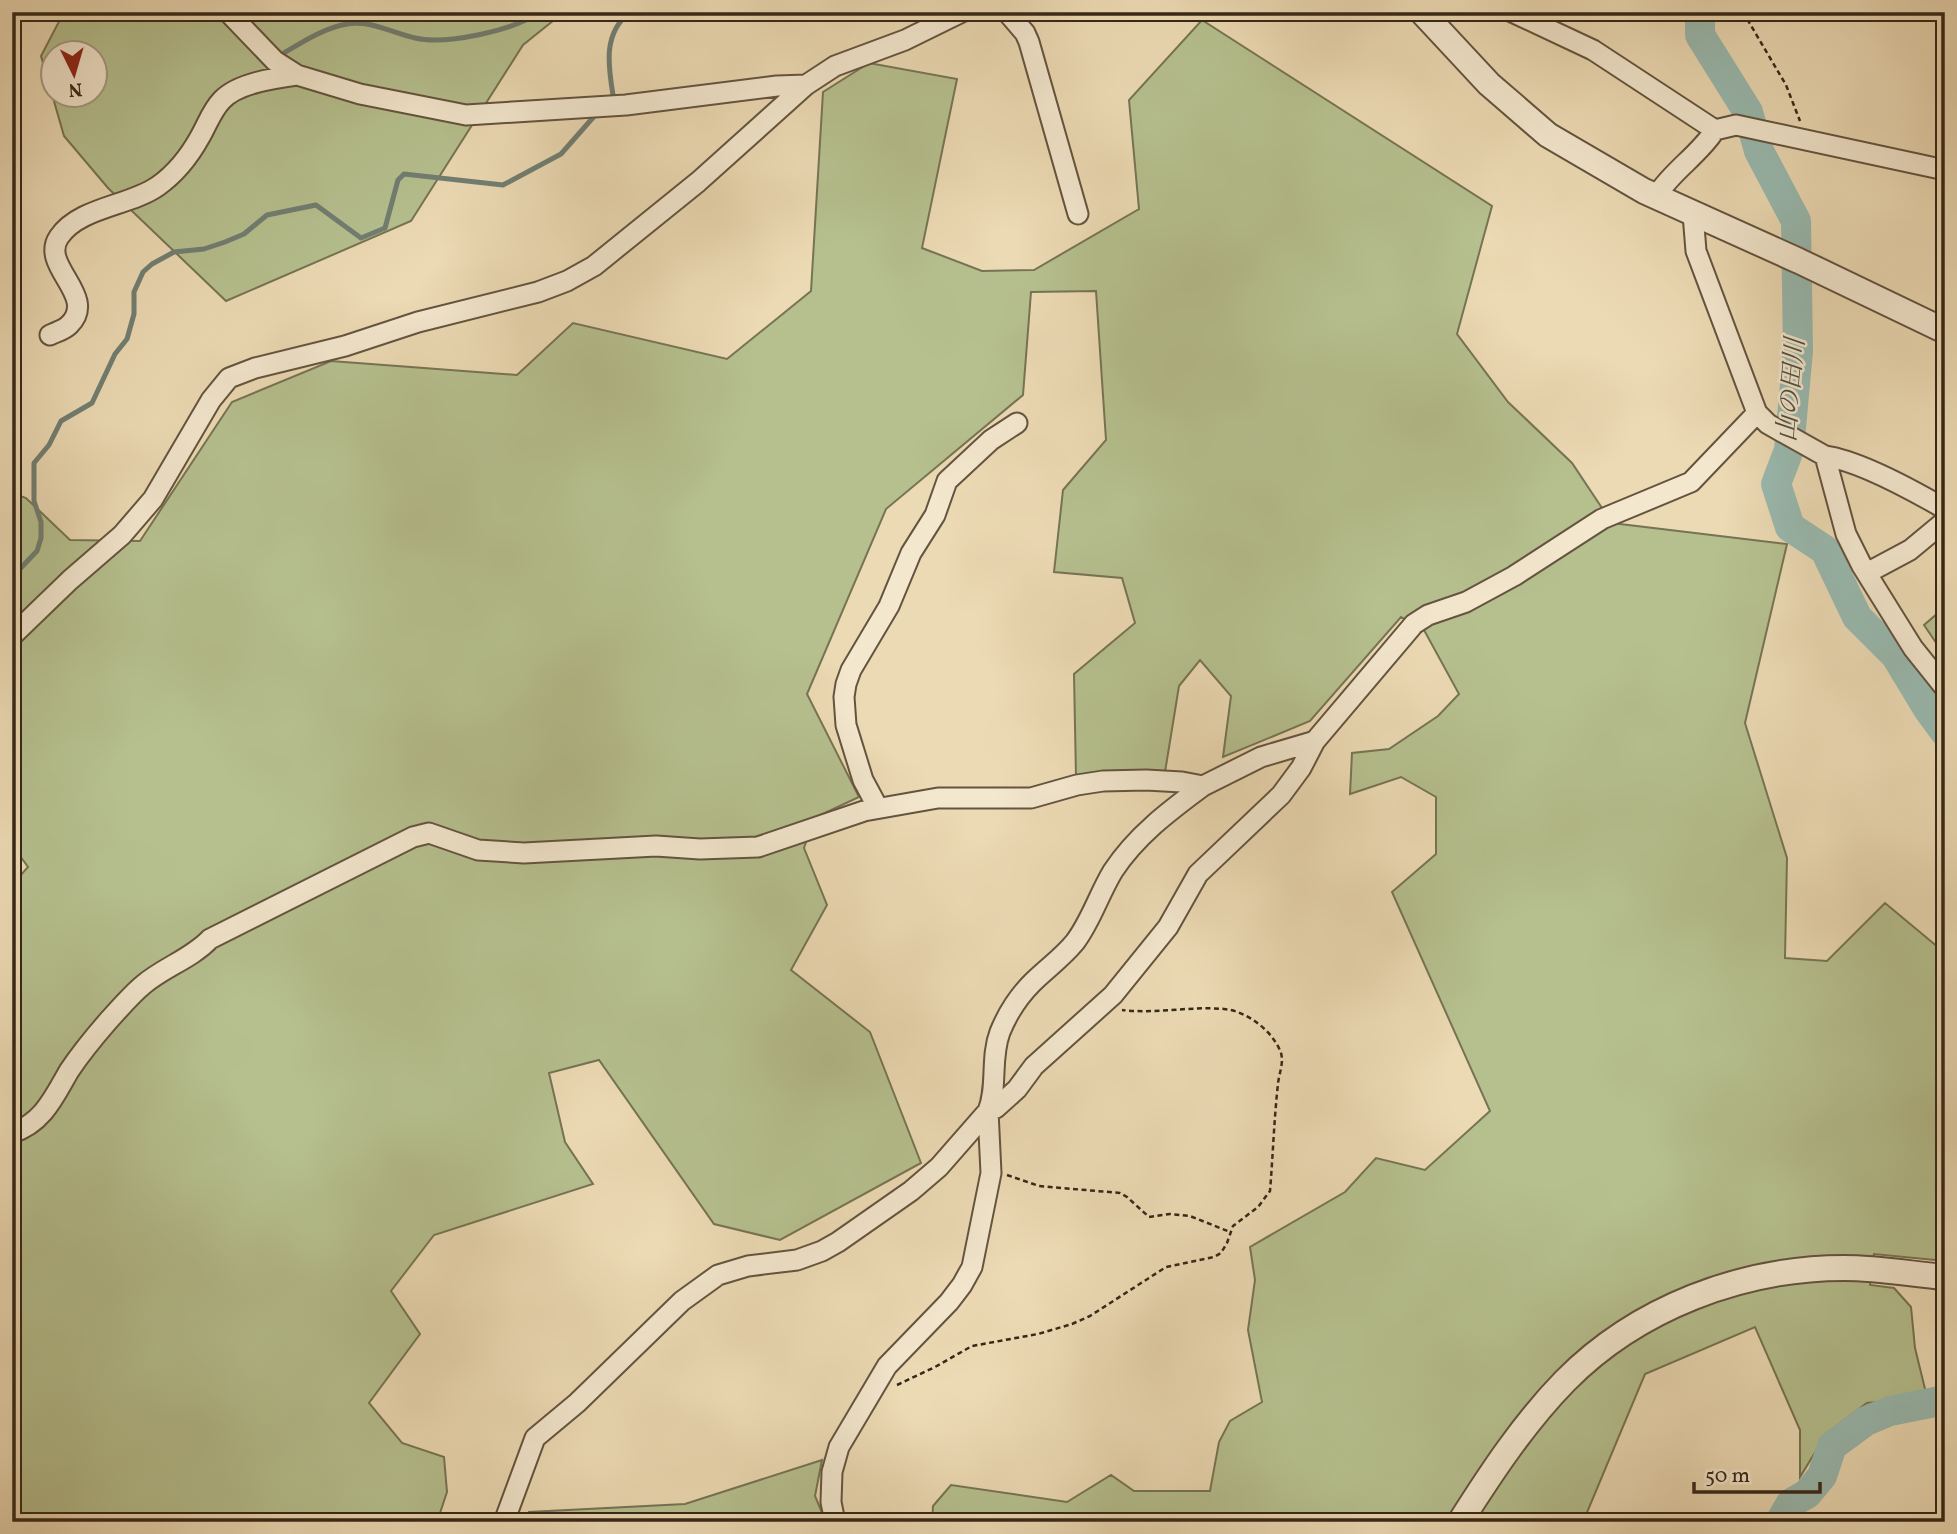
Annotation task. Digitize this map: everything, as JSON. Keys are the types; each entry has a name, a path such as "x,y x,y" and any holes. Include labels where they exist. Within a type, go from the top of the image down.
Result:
{"street":[{"path":"229,12 275,61 297,75 360,94 466,115 626,105 777,86 806,85"},
{"path":"12,636 69,580 122,535 153,499 211,400 229,378 255,368 345,346 418,322 538,292 567,282 594,266 698,182 806,85 835,66 905,40 962,12"},
{"path":"1007,12 1029,42 1078,214"},
{"path":"1422,12 1489,84 1548,135 1644,191 1945,331"},
{"path":"1513,12 1593,50 1715,130"},
{"path":"50,335 68,326 76,314 74,291 59,267 55,253 58,238 66,228 78,220 157,187 188,155 223,99 260,80 297,75"},
{"path":"1657,195 1667,179 1704,146 1715,130 1736,125 1945,170"},
{"path":"1693,214 1696,251 1757,412 1768,424 1825,456 1838,458 1880,476 1945,509"},
{"path":"988,1111 996,1108 1017,1089 1034,1066 1113,995 1168,928 1198,874 1281,795 1301,768 1315,741 1414,624 1428,615 1466,602 1514,576 1602,519 1691,482 1757,412"},
{"path":"878,808 863,780 846,725 844,697 851,670 889,606 911,553 935,515 947,481 991,440 1017,423"},
{"path":"1825,456 1846,534 1913,648 1945,688"},
{"path":"1867,573 1910,550 1945,521"},
{"path":"504,1522 535,1438 577,1403 682,1301 708,1280 731,1270 797,1260 830,1246 921,1183 939,1167 988,1111 992,1100 994,1051 1013,1007 1032,983 1056,964 1076,941 1115,869 1149,827 1202,786 1261,757 1315,741"},
{"path":"12,1133 22,1130 37,1119 54,1100 85,1049 144,984 198,952 210,939 413,837 429,832 478,850 524,853 656,846 741,849 758,847 864,811 938,797 1031,798 1103,781 1146,780 1202,786"},
{"path":"835,1522 831,1502 832,1472 845,1436 887,1366 949,1303 972,1267 991,1169 988,1111"},
{"path":"1460,1522 1521,1432 1564,1381 1612,1340 1647,1319 1713,1289 1801,1271 1843,1268 1945,1277"}],"path":[{"path":"1743,12 1786,85 1801,125 1800,139"},
{"path":"873,1392 892,1387 925,1372 972,1346 1038,1334 1090,1316 1166,1267 1214,1258 1221,1253 1230,1232 1241,1218 1266,1199 1270,1191 1278,1084 1283,1062 1276,1044 1255,1020 1227,1009 1153,1009 1140,1012 1114,1009 1103,1004"},
{"path":"991,1169 1039,1186 1120,1193 1149,1217 1170,1214 1190,1216 1230,1232"}],"green space":[{"path":"64,12 564,12 523,45 411,221 226,301 108,188 64,136 56,108 108,108 108,38 50,38"},
{"path":"1202,20 1492,206 1457,334 1508,402 1572,463 1612,523 1787,544 1745,723 1787,858 1785,958 1827,961 1885,903 1945,953 1945,1261 1874,1254 1870,1285 1894,1288 1911,1307 1915,1348 1927,1397 1867,1403 1827,1433 1800,1477 1800,1430 1755,1327 1645,1374 1583,1522 932,1522 933,1506 951,1485 1067,1502 1111,1475 1134,1491 1210,1491 1219,1442 1230,1421 1262,1402 1248,1330 1255,1280 1250,1247 1345,1192 1376,1158 1425,1170 1490,1111 1392,892 1436,854 1436,797 1401,777 1350,794 1352,753 1389,749 1438,716 1459,694 1424,630 1401,617 1310,721 1223,757 1231,696 1200,660 1179,686 1165,772 1076,777 1074,674 1135,623 1122,578 1054,572 1063,490 1106,440 1096,291 1031,292 1023,395 886,509 807,694 859,797 814,818 804,848 827,905 791,970 870,1032 921,1163 780,1240 714,1224 599,1060 549,1073 565,1142 593,1184 434,1235 391,1291 420,1334 369,1403 402,1443 444,1457 447,1492 437,1522 12,1522 12,885 28,867 12,845 12,730 15,720 12,716 12,493 26,498 70,540 140,541 232,402 331,361 517,375 573,323 727,359 811,291 823,92 869,63 957,79 922,248 982,271 1034,270 1139,209 1129,100"},
{"path":"1945,607 1945,656 1924,625"},
{"path":"822,1460 815,1496 826,1522 526,1522 529,1512 685,1504"}],"waterway":[{"path":"284,53 322,32 347,24 373,25 415,38 444,40 497,30 528,19 539,12"},
{"path":"608,100 613,95 609,61 611,40 621,20 630,12"},
{"path":"710,12 731,12"},
{"name":"山の田川","path":"1700,12 1700,35 1748,112 1759,151 1796,221 1798,351 1789,450 1776,484 1790,527 1825,550 1857,617 1896,656 1945,732"},
{"path":"16,573 37,551 41,538 41,522 34,501 34,463 49,445 61,421 92,403 115,354 127,339 134,314 134,292 143,272 152,264 174,252 204,249 244,234 267,215 316,205 361,238 385,228 398,180 404,174 503,185 561,154 597,113"},
{"name":"山の田川","path":"1780,1522 1791,1503 1807,1494 1822,1476 1832,1446 1866,1421 1890,1411 1945,1400"}]}
